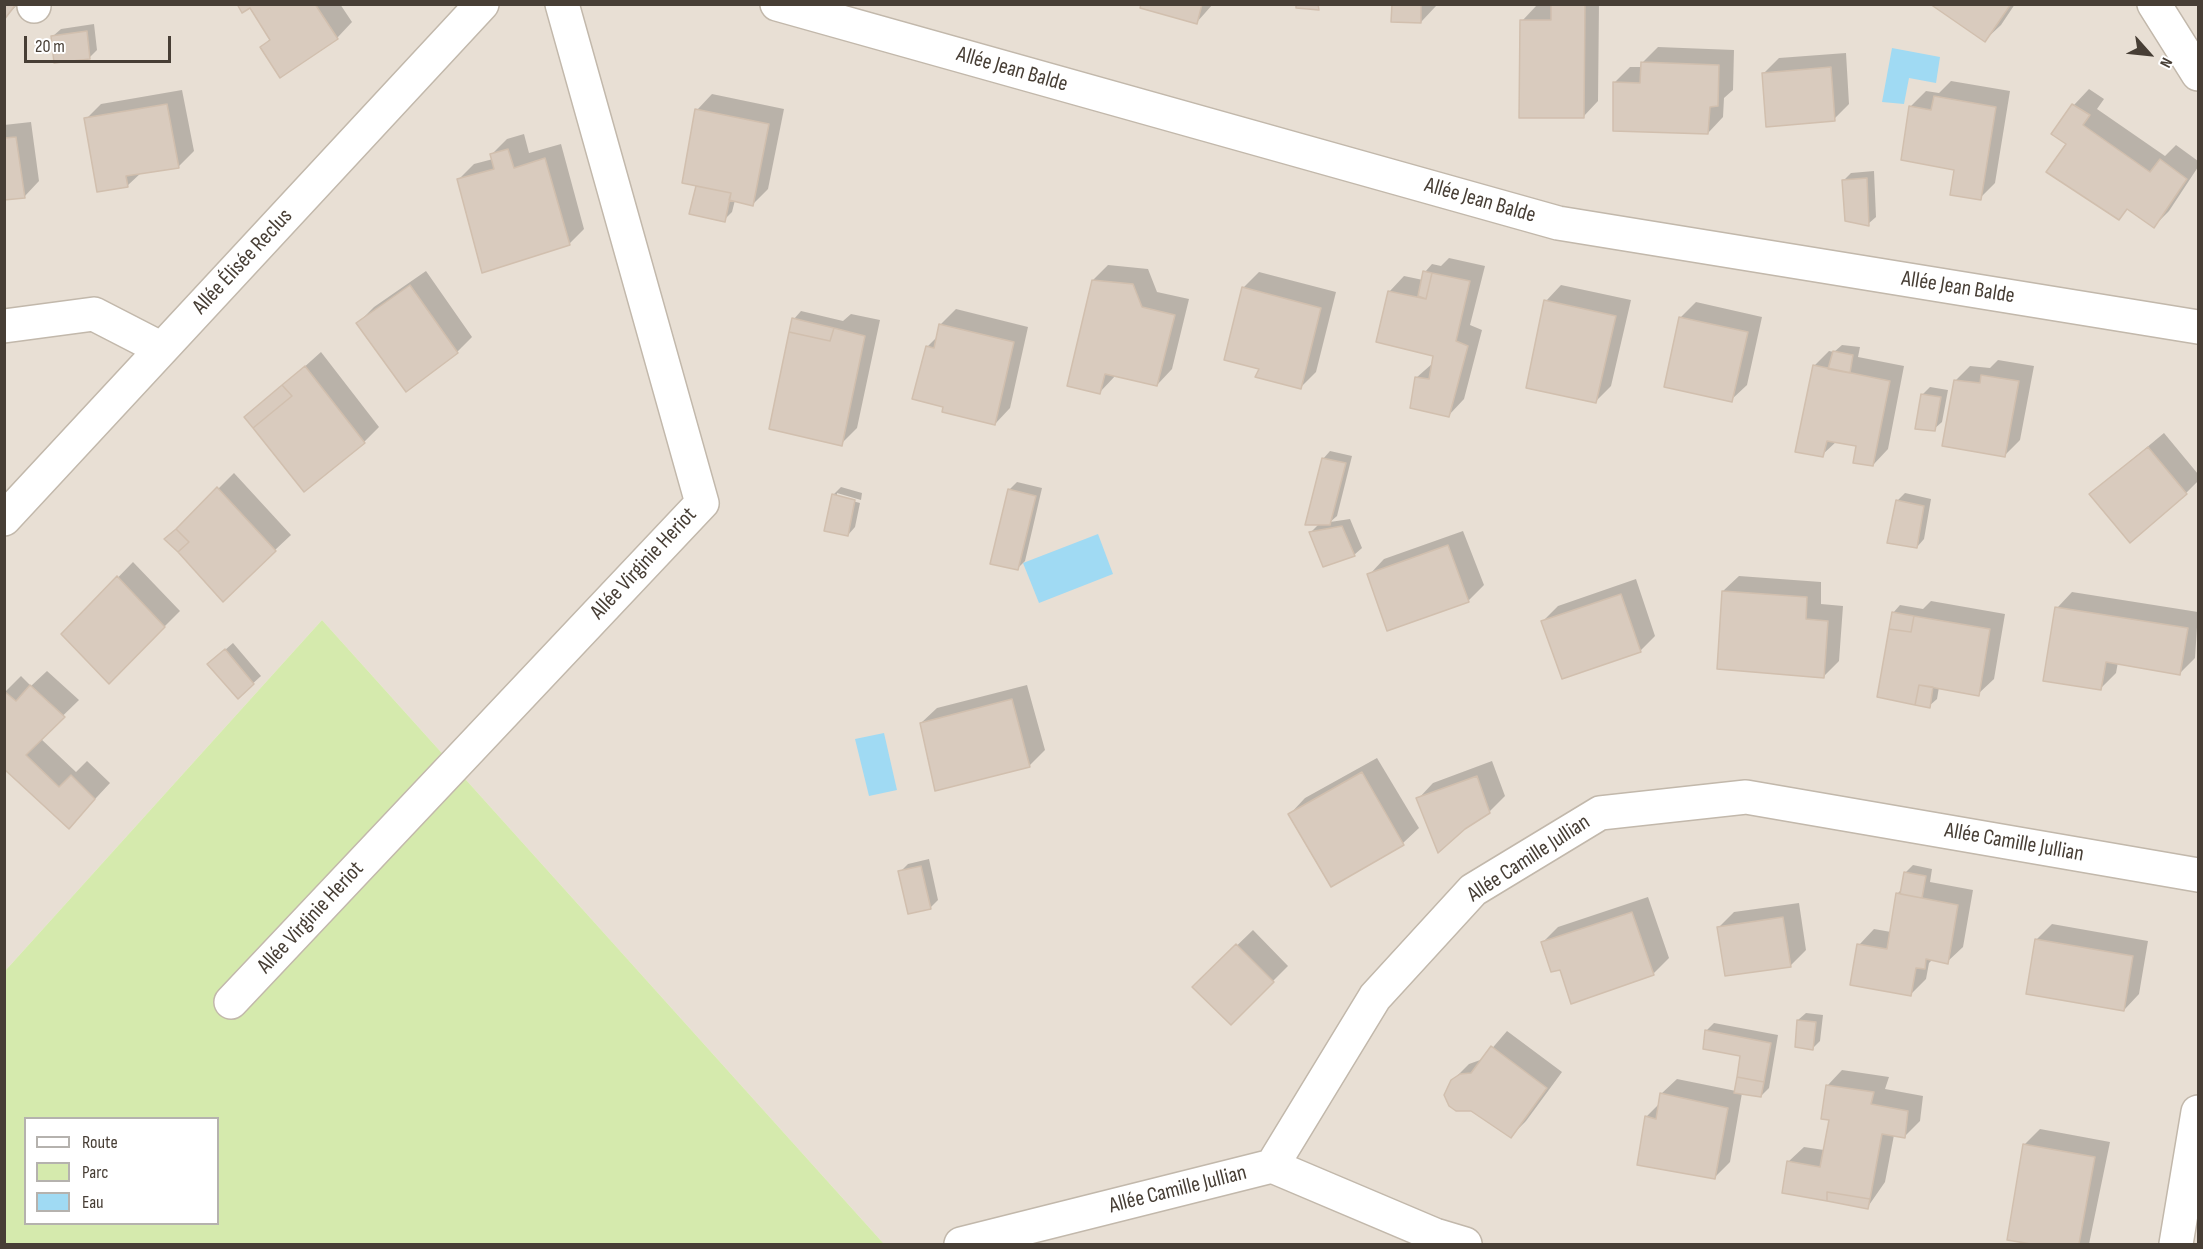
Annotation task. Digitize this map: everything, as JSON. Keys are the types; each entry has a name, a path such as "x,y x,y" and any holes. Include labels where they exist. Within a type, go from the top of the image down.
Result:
{"street":[{"name":"Allée Élisée Reclus","path":"4,519 482,4"},
{"name":"Allée Virginie Heriot","path":"231,1002 702,502 562,4"},
{"name":"Allée Jean Balde","path":"777,4 1558,223 2199,327"},
{"path":"2154,4 2199,74"},
{"path":"4,326 94,314 162,349"},
{"name":"Allée Camille Jullian","path":"961,1245 1272,1166 1375,997 1473,890 1600,813 1746,797 2199,875"},
{"path":"2176,1245 2199,1112"},
{"path":"1272,1166 1435,1235 1465,1245"}],"shaded area":[{"path":"5,5 2198,5 2198,1244 884,1244 322,620 5,971"}],"green space":[{"path":"322,620 884,1244 5,1244 5,971"}],"water":[{"path":"1892,48 1940,57 1936,83 1909,78 1904,104 1882,102"},
{"path":"1098,534 1113,574 1039,603 1023,563"},
{"path":"884,733 897,790 869,796 855,739"}],"building":[{"path":"4,4 16,4 4,20"},
{"path":"237,4 315,4 338,39 280,78 260,47 270,40 250,8 242,13"},
{"path":"1141,4 1202,4 1197,24 1140,8"},
{"path":"1296,4 1318,4 1319,10 1296,8"},
{"path":"1392,4 1421,4 1421,23 1391,22"},
{"path":"1551,4 1585,4 1584,118 1519,118 1520,20 1551,20"},
{"path":"1930,4 2011,4 1985,42"},
{"path":"87,31 90,59 54,63 51,36"},
{"path":"1641,62 1719,65 1718,106 1710,107 1708,134 1613,131 1613,82 1640,83"},
{"path":"1831,67 1835,121 1766,127 1762,73"},
{"path":"1934,96 1996,107 1981,200 1950,195 1954,170 1901,160 1909,106 1931,110"},
{"path":"167,104 179,168 126,176 128,187 97,192 84,118"},
{"path":"2072,104 2090,115 2083,125 2150,172 2160,159 2187,179 2154,228 2127,209 2119,220 2046,172 2066,144 2051,134"},
{"path":"695,109 769,124 753,206 729,200 731,193 682,183"},
{"path":"16,137 25,198 4,200 4,138"},
{"path":"508,149 514,168 545,158 570,245 482,273 457,179 494,169 490,154"},
{"path":"1867,178 1869,226 1845,221 1842,180"},
{"path":"696,186 731,193 725,222 689,214"},
{"path":"1423,271 1432,273 1426,299 1418,296"},
{"path":"1432,273 1470,281 1456,341 1468,346 1449,417 1410,408 1415,377 1429,379 1433,356 1376,342 1388,291 1426,299"},
{"path":"1092,280 1133,284 1142,307 1175,315 1157,386 1105,374 1100,394 1067,386"},
{"path":"410,285 458,353 406,392 356,323"},
{"path":"1242,287 1321,308 1301,389 1255,377 1259,369 1224,360"},
{"path":"1544,300 1616,316 1596,403 1526,388"},
{"path":"1679,317 1748,332 1732,402 1664,387"},
{"path":"792,318 834,328 830,341 789,332"},
{"path":"939,324 1014,342 995,425 942,412 943,407 912,399 926,346 934,348"},
{"path":"834,328 865,336 842,446 769,429 789,332 830,341"},
{"path":"1833,351 1853,355 1850,373 1828,369"},
{"path":"1813,365 1890,381 1873,466 1853,463 1856,446 1827,441 1823,457 1795,452"},
{"path":"305,366 365,443 304,492 253,428 292,396 282,385"},
{"path":"1981,375 2019,381 2005,457 1942,446 1954,380 1980,383"},
{"path":"282,385 292,396 253,428 244,417"},
{"path":"1921,394 1941,397 1935,431 1915,429"},
{"path":"2148,447 2187,494 2130,543 2089,494"},
{"path":"1322,458 1346,463 1330,525 1305,525"},
{"path":"217,487 276,551 223,602 178,552 189,542 176,529"},
{"path":"1008,489 1036,496 1018,570 990,564"},
{"path":"832,494 855,500 848,536 824,531"},
{"path":"1896,500 1924,506 1917,548 1887,543"},
{"path":"1342,526 1355,556 1323,567 1309,532"},
{"path":"176,529 189,542 178,552 164,539"},
{"path":"1448,545 1469,602 1387,631 1367,574"},
{"path":"117,576 165,627 109,684 61,634"},
{"path":"1722,591 1807,597 1806,619 1828,621 1824,678 1717,669"},
{"path":"1621,594 1641,652 1562,679 1541,621"},
{"path":"2055,607 2188,628 2180,675 2106,662 2101,690 2043,681"},
{"path":"1892,612 1914,616 1911,632 1889,629"},
{"path":"1914,616 1990,629 1979,696 1919,685 1915,705 1877,697 1889,629 1911,632"},
{"path":"225,649 254,684 238,699 207,664"},
{"path":"30,685 65,717 26,755 59,787 71,775 95,799 69,829 4,769 4,691 16,701"},
{"path":"1919,685 1933,687 1930,708 1915,705"},
{"path":"1012,699 1030,767 935,791 920,723"},
{"path":"1362,772 1404,845 1331,887 1288,814"},
{"path":"1477,776 1490,813 1465,829 1438,853 1416,798"},
{"path":"921,866 931,909 908,914 898,871"},
{"path":"1904,872 1926,876 1922,898 1900,894"},
{"path":"1896,893 1958,905 1948,964 1926,959 1925,969 1916,968 1911,996 1850,985 1857,944 1887,949"},
{"path":"1632,912 1654,975 1571,1004 1560,970 1551,972 1541,942"},
{"path":"1783,917 1791,967 1725,976 1717,927"},
{"path":"2035,939 2133,956 2124,1011 2026,994"},
{"path":"1236,944 1274,982 1231,1025 1192,987"},
{"path":"1797,1020 1816,1022 1813,1050 1795,1047"},
{"path":"1705,1030 1771,1043 1764,1082 1737,1077 1740,1056 1703,1049"},
{"path":"1491,1046 1547,1088 1511,1138 1471,1111 1456,1111 1449,1106 1444,1095 1451,1080 1460,1074 1471,1073"},
{"path":"1737,1077 1764,1082 1761,1097 1734,1093"},
{"path":"1826,1085 1874,1092 1871,1104 1908,1111 1905,1138 1882,1134 1870,1199 1827,1192 1827,1201 1782,1193 1787,1161 1820,1167 1829,1120 1821,1119"},
{"path":"1660,1093 1728,1108 1715,1179 1637,1165 1645,1116 1656,1119"},
{"path":"2023,1144 2095,1157 2079,1244 2031,1244 2007,1240"},
{"path":"1827,1192 1870,1199 1868,1209 1827,1201"}]}
